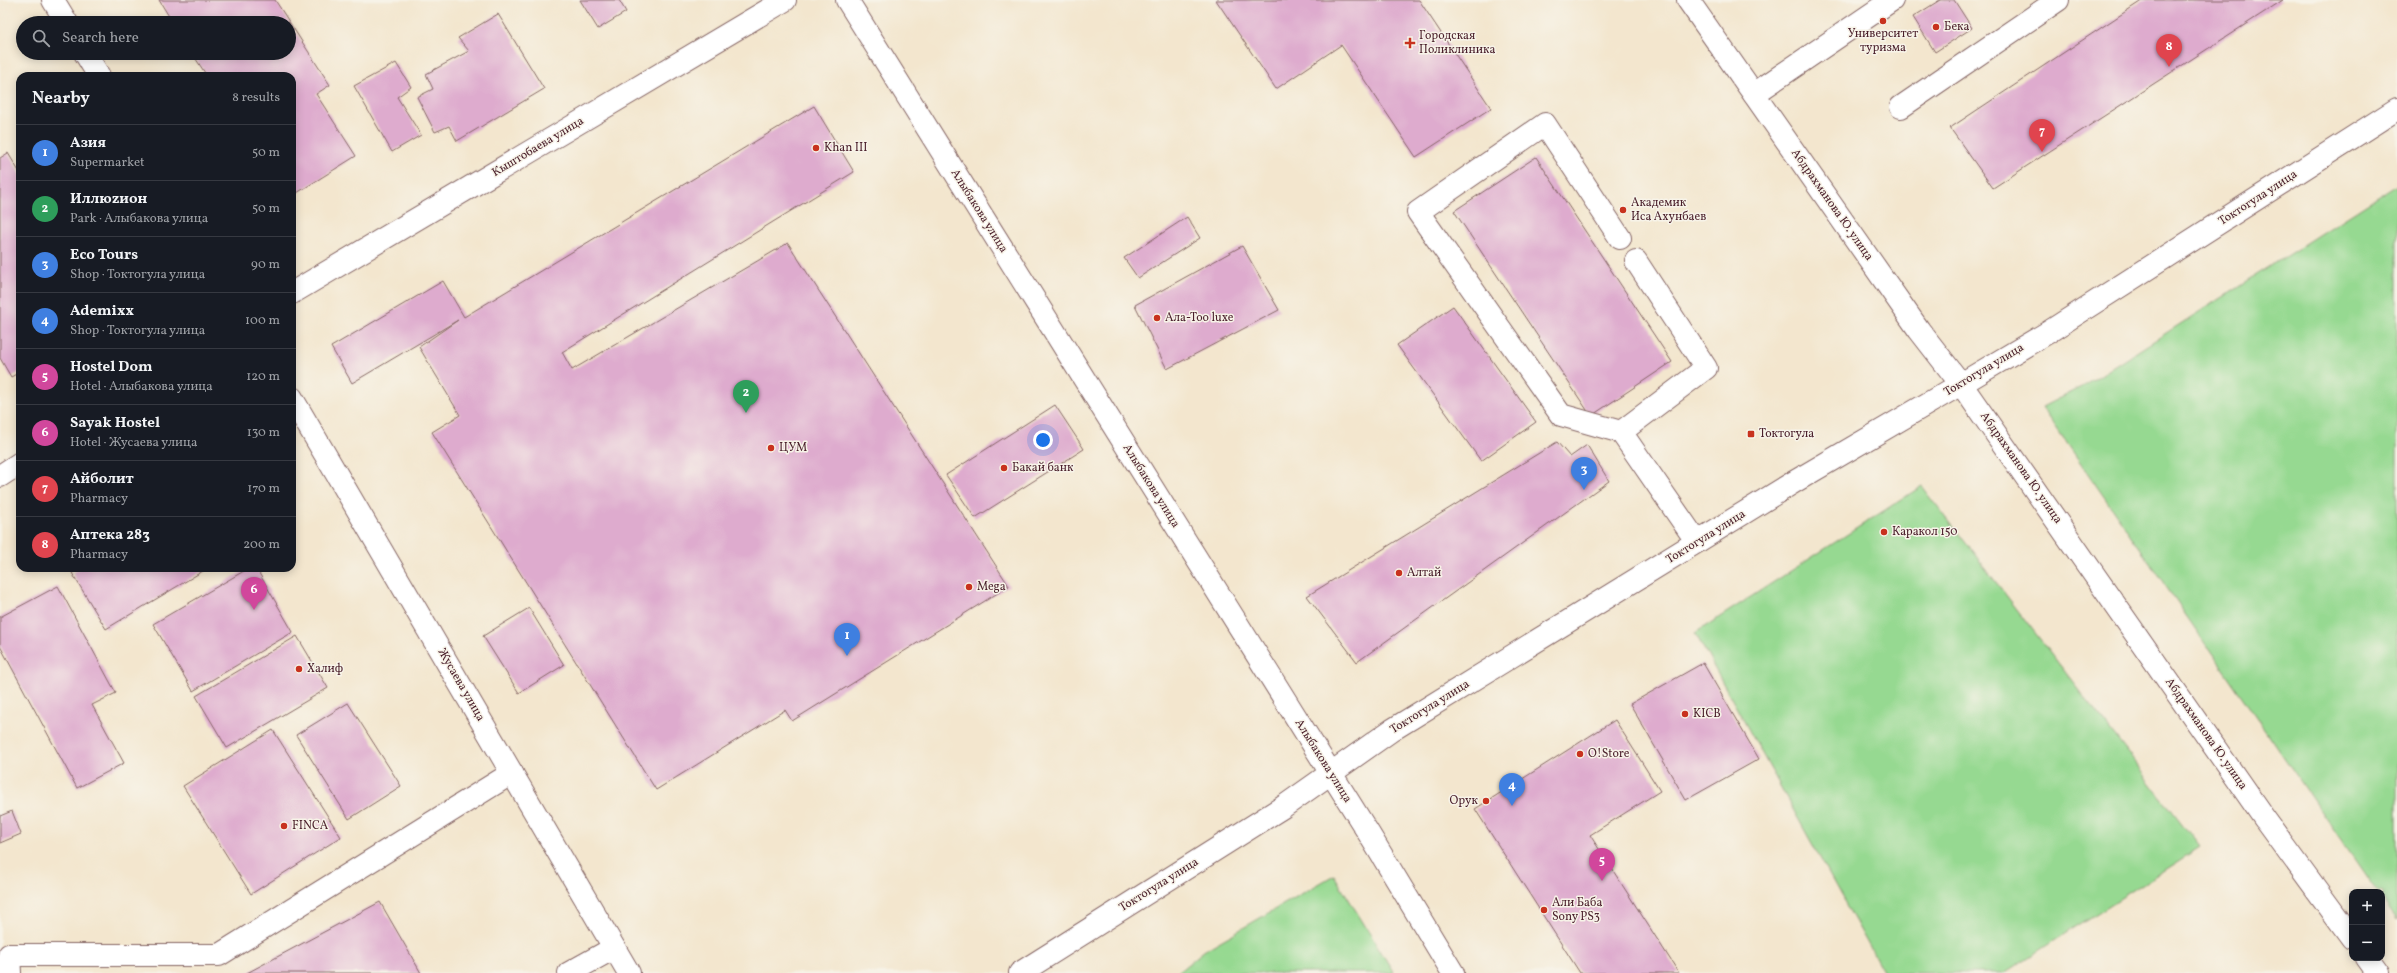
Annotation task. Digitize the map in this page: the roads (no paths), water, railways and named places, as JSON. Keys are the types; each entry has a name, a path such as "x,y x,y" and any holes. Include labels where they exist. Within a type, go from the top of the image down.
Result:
{"main road":[{"path":"54,0 63,16"},
{"name":"Кыштобаева улица","path":"296,292 785,0"},
{"name":"Алыбакова улица","path":"848,0 1453,973"},
{"name":"Абдрахманова Ю. улица","path":"1688,0 1919,330 1961,384 2264,818 2349,934"},
{"path":"1754,94 1892,0"},
{"path":"1901,107 2058,0"},
{"path":"89,60 97,72"},
{"name":"Токтогула улица","path":"1020,973 1283,807 1392,730 1877,432 2047,333 2397,109"},
{"path":"1620,238 1545,124 1418,212 1561,415 1622,432 1697,542"},
{"path":"1622,432 1706,368 1636,261"},
{"name":"Жусаева улица","path":"296,405 629,973"},
{"path":"0,476 16,466"},
{"path":"10,973 9,955 219,955 512,773"},
{"path":"569,973 614,948"},
{"path":"2369,961 2378,973"}],"place":[{"name":"Университет туризма","path":"1883,21"},
{"name":"Бека","path":"1936,27"},
{"name":"Городская Поликлиника","path":"1410,43"},
{"name":"Аптека 283","path":"2169,67"},
{"name":"Khan III","path":"816,148"},
{"name":"Айболит","path":"2042,152"},
{"name":"Академик Иса Ахунбаев","path":"1623,210"},
{"name":"Ала-Тоо luxe","path":"1157,318"},
{"name":"Иллюzион","path":"746,413"},
{"name":"Токтогула","path":"1751,434"},
{"name":"ЦУМ","path":"771,448"},
{"name":"Бакай банк","path":"1004,468"},
{"name":"Eco Tours","path":"1584,490"},
{"name":"Каракол 150","path":"1884,532"},
{"name":"Алтай","path":"1399,573"},
{"name":"Mega","path":"969,587"},
{"name":"Sayak Hostel","path":"254,610"},
{"name":"Азия","path":"847,656"},
{"name":"Халиф","path":"299,669"},
{"name":"KICB","path":"1685,714"},
{"name":"O!Store","path":"1580,754"},
{"name":"Орук","path":"1486,801"},
{"name":"Ademixx","path":"1512,806"},
{"name":"FINCА","path":"284,826"},
{"name":"Hostel Dom","path":"1602,881"},
{"name":"Али Баба Sony PS3","path":"1544,910"}]}
